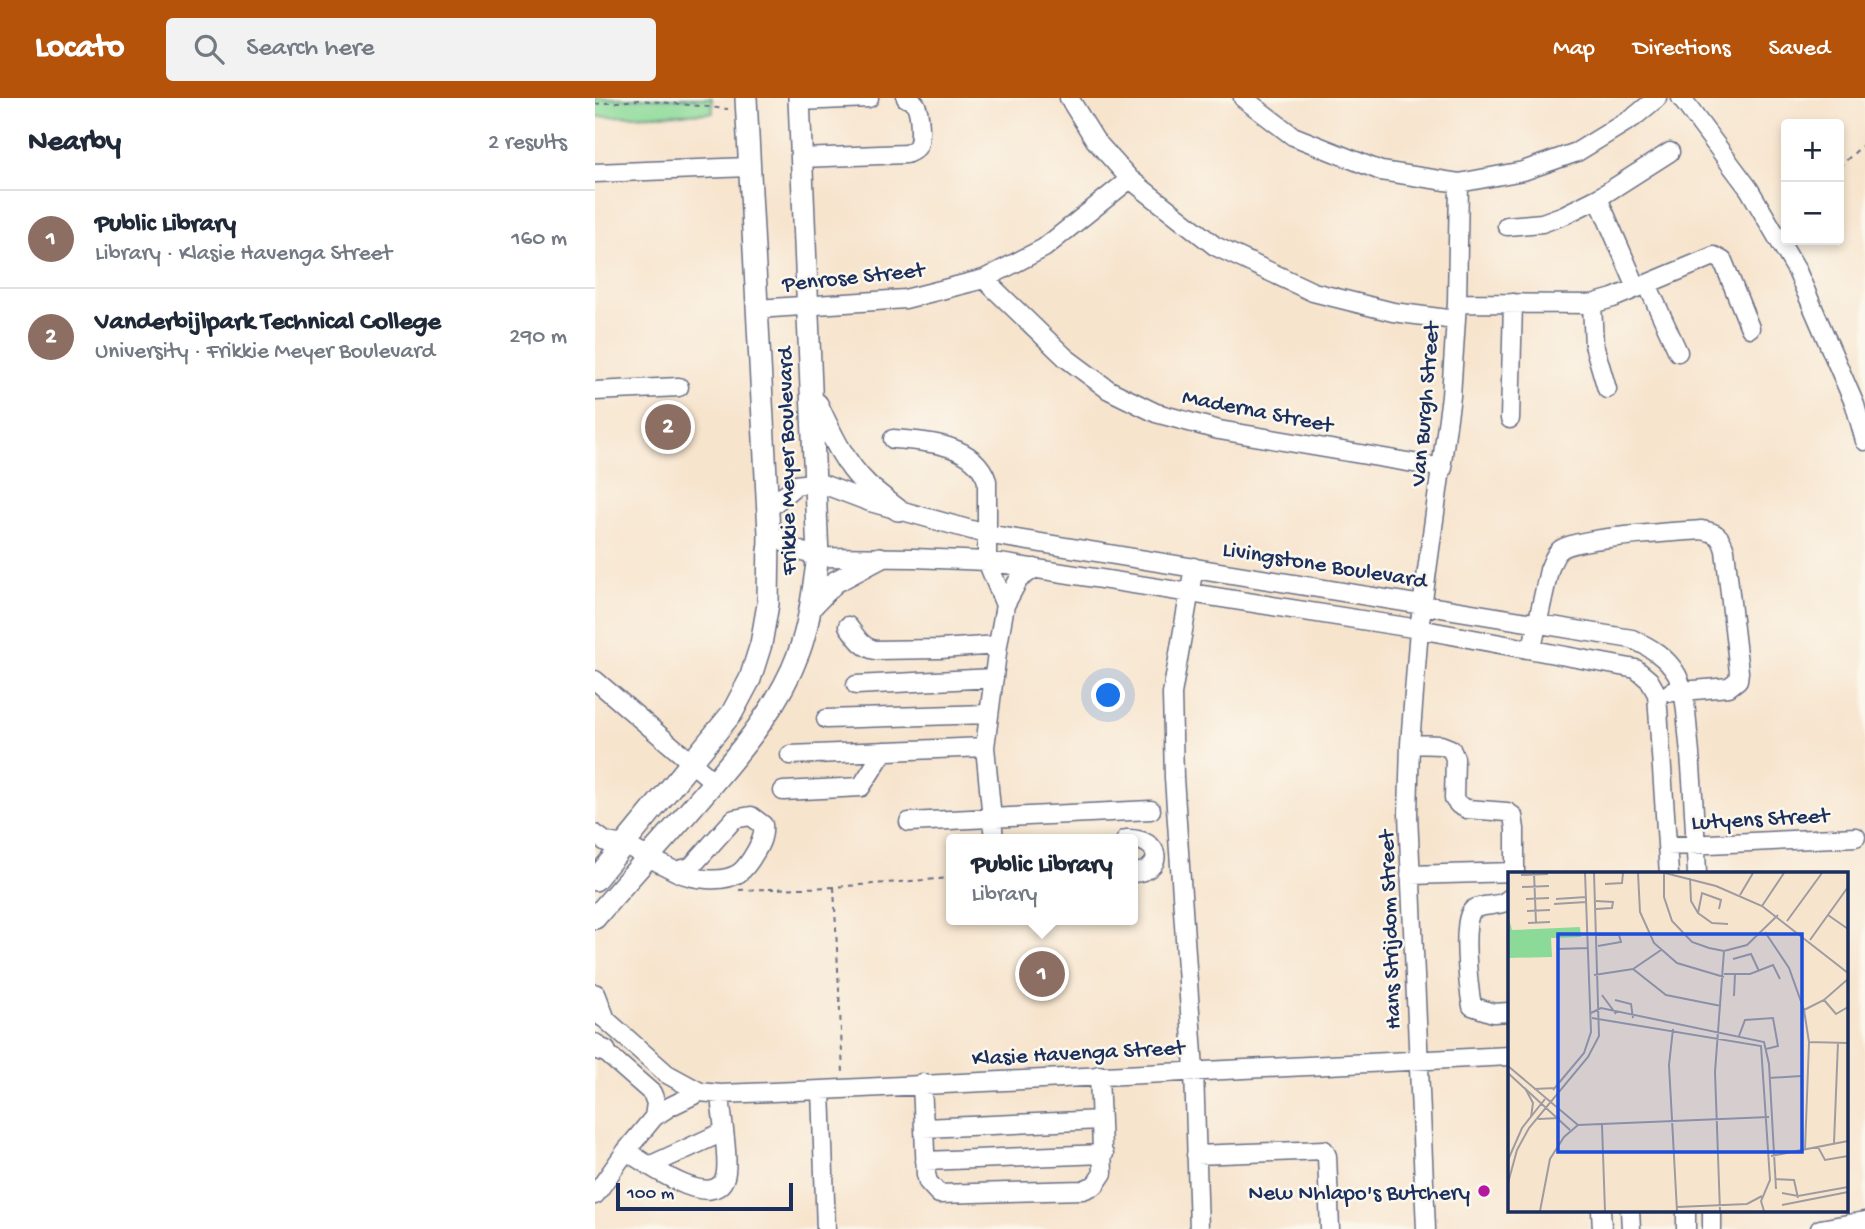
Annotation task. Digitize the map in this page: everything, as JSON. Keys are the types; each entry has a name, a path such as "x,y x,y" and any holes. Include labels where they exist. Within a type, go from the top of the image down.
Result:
{"main road":[{"name":"Frikkie Meyer Boulevard","path":"596,917 751,738 782,691 799,652 810,608 818,557 817,482 799,99"},
{"name":"Frikkie Meyer Boulevard","path":"595,880 732,713 750,679 761,644 768,604 769,533 746,105"},
{"path":"813,396 851,466 866,484 898,510"},
{"path":"810,608 835,582 880,558"},
{"path":"595,995 599,1013"}],"street":[{"path":"799,99 869,98"},
{"path":"801,158 906,154 914,151 919,139 917,110 915,104 907,98"},
{"path":"1069,98 1095,141 1130,179 1215,246 1313,292 1393,312 1456,311 1513,303 1592,304 1642,286 1710,256 1723,261 1750,328"},
{"path":"1243,98 1293,136 1368,166 1381,171 1459,183 1523,171 1577,152 1634,117 1657,98"},
{"path":"1681,98 1749,189 1797,271 1860,403 1865,441"},
{"path":"1507,226 1542,223 1564,215 1598,198 1670,152"},
{"path":"595,173 749,167"},
{"name":"Penrose Street","path":"757,309 905,299 984,279 1044,248 1130,179"},
{"name":"Van Burgh Street","path":"1419,629 1451,396 1459,183"},
{"path":"1598,198 1678,352"},
{"name":"Maderna Street","path":"984,279 1066,358 1108,390 1156,413 1219,430 1443,468"},
{"path":"1510,419 1513,303"},
{"path":"1592,304 1594,345 1607,389"},
{"path":"595,391 679,387"},
{"path":"893,439 956,448 982,470 987,481 987,561 1005,605"},
{"path":"768,509 796,485 817,482"},
{"name":"Livingstone Boulevard","path":"817,482 898,510 986,534 1632,639 1650,647 1664,658 1676,673 1683,691 1692,774 1697,872"},
{"path":"1532,648 1553,558 1568,545 1625,537 1712,531 1722,539 1725,550 1738,680 1729,687 1657,694"},
{"path":"769,533 797,550 818,557 987,561 1419,629 1636,669 1649,680 1657,694 1669,872"},
{"path":"1194,567 1172,694 1174,778 1194,1070 1199,1229"},
{"path":"994,834 985,747 998,645 1005,605 1019,579 1035,568"},
{"path":"848,625 861,643 875,650 998,645"},
{"name":"Hans Strijdom Street","path":"1419,629 1410,744 1408,814 1426,1229"},
{"path":"856,685 994,678"},
{"path":"595,680 714,782"},
{"path":"827,719 989,714"},
{"path":"1410,744 1441,745 1451,749 1455,758 1454,799 1459,805 1467,809 1507,812 1513,816 1515,872"},
{"path":"790,755 985,747"},
{"path":"783,791 861,787 884,751"},
{"path":"909,822 1151,810"},
{"path":"595,834 606,842 625,845 648,859 675,871 690,877 720,878 742,871 755,853 764,831 763,825 756,818 745,816 734,819 691,867 675,871"},
{"name":"Lutyens Street","path":"1667,846 1856,837"},
{"path":"1138,840 1144,840 1154,848 1154,863 1146,871 1138,872"},
{"path":"1411,875 1508,873"},
{"path":"1508,900 1500,906 1475,908 1469,913 1466,929 1472,1006 1493,1013 1508,1012"},
{"path":"599,1013 667,1074 700,1092"},
{"path":"598,1047 652,1093 656,1102 654,1117"},
{"name":"Klasie Havenga Street","path":"700,1092 720,1094 821,1090 1508,1056"},
{"path":"922,1083 928,1182 939,1194 1083,1190 1095,1185 1103,1173 1099,1075"},
{"path":"821,1090 827,1229"},
{"path":"595,1195 654,1117 700,1092"},
{"path":"626,1151 689,1187 706,1191 715,1189 720,1185 726,1170 720,1094"},
{"path":"924,1128 1101,1120"},
{"path":"649,1166 723,1132"},
{"path":"1196,1155 1324,1150 1327,1156 1330,1229"},
{"path":"925,1161 1104,1154"},
{"path":"1820,1229 1865,1221"}],"path":[{"path":"595,104 639,100 746,105"},
{"path":"1844,162 1865,143"},
{"path":"720,878 729,890 834,887 946,878"},
{"path":"834,887 843,1088"}],"green space":[{"path":"595,98 712,98 713,113 595,117"}],"place":[{"name":"Vanderbijlpark Technical College","path":"668,427"},
{"name":"Public Library","path":"1042,974"},
{"name":"New Nhlapo's Butchery","path":"1484,1191"}]}
